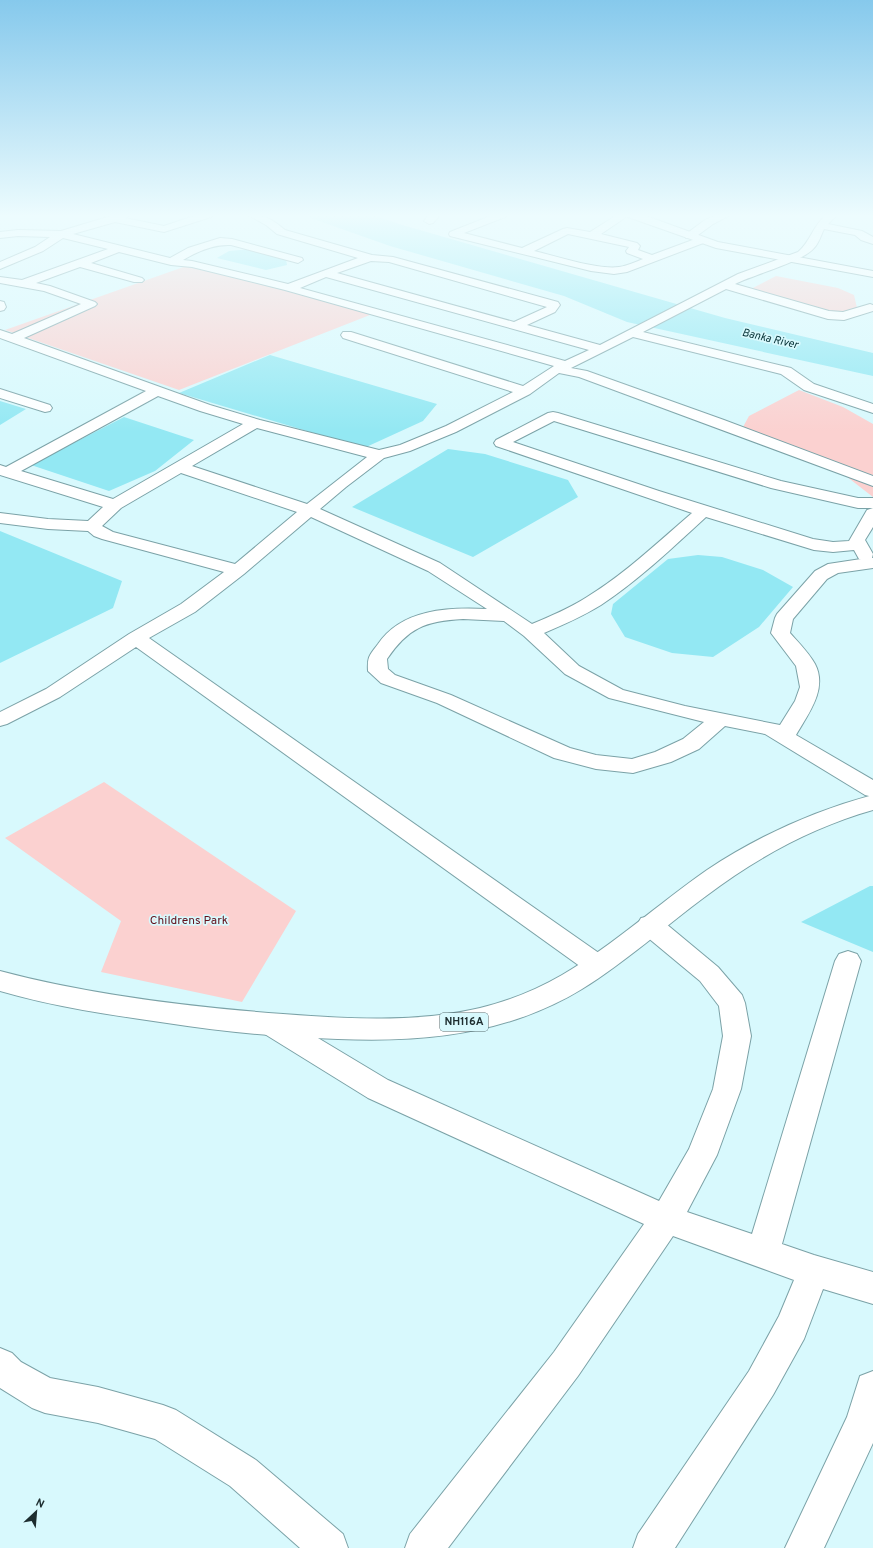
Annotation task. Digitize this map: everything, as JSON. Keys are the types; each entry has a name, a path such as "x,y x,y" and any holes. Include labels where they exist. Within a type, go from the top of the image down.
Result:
{"main road":[{"path":"0,292 13,287"},
{"path":"6,336 91,304 43,287"},
{"path":"287,287 562,367 719,423 873,481"},
{"path":"374,287 601,349"},
{"path":"494,287 554,305 551,309 515,326"},
{"path":"0,720 53,693 136,638 188,608 238,570 340,484 379,455 405,448 451,429 525,391 562,367 601,349 720,287"},
{"path":"732,287 828,315 844,316 870,308"},
{"path":"638,329 795,375 825,379"},
{"path":"347,335 525,391"},
{"path":"6,336 156,391 255,423 379,455"},
{"path":"795,375 802,383 809,387 873,409"},
{"path":"4,471 156,391"},
{"path":"0,393 45,408"},
{"path":"859,544 841,548 824,547 703,511 575,470 501,443 553,416 777,486 858,503 873,502"},
{"path":"93,526 96,521 115,505 255,423"},
{"path":"178,467 309,510 434,567 531,632 572,670 616,694 684,712 771,729 873,790"},
{"path":"4,471 115,505"},
{"path":"531,632 566,616 595,600 632,572 703,511"},
{"path":"873,513 857,540 864,555 873,559"},
{"path":"0,518 48,524 93,526 103,534 238,570"},
{"path":"784,737 805,701 810,687 806,665 780,633 784,618 821,575 834,568 873,563"},
{"path":"508,616 453,613 430,616 411,624 393,637 377,659 378,671 388,679 444,699 562,753 596,762 633,766 663,757 691,744 721,719"},
{"path":"136,638 598,965"},
{"name":"NH116A","path":"0,981 28,990 93,1001 192,1016 273,1025 367,1031 434,1027 487,1018 538,1000 569,983 598,965 719,875 760,850 807,826 848,808 873,802"},
{"path":"424,1548 566,1364 666,1219 702,1155 727,1089 737,1036 732,1003 710,974 650,925"},
{"path":"763,1253 848,961"},
{"path":"273,1025 378,1089 666,1219 814,1271 873,1288"},
{"path":"652,1548 761,1383 792,1327 814,1271"},
{"path":"0,1366 8,1374 45,1395 98,1405 163,1423 243,1473 329,1548"},
{"path":"804,1548 864,1422 873,1389"}],"green space":[{"path":"126,287 280,287 358,308 370,315 179,390 5,330"},
{"path":"754,287 834,287 854,295 857,308 839,314 743,293"},
{"path":"799,390 843,407 873,424 873,497 833,466 764,441 743,427 749,416"},
{"name":"Childrens Park","path":"104,782 296,911 242,1002 101,972 121,921 5,838"}],"water":[{"name":"Banka River","path":"534,287 618,287 725,318 873,353 873,376 627,322 564,296"},
{"path":"270,355 437,404 423,421 364,448 179,393"},
{"path":"0,401 26,409 0,425"},
{"path":"124,417 194,440 155,471 109,491 31,465"},
{"path":"448,449 485,454 568,480 578,497 473,557 352,507"},
{"path":"0,531 122,581 113,608 0,663"},
{"path":"698,555 722,557 763,570 793,587 759,627 713,657 672,653 625,637 611,614 613,604 668,559"},
{"path":"870,886 873,886 873,952 801,922"}]}
